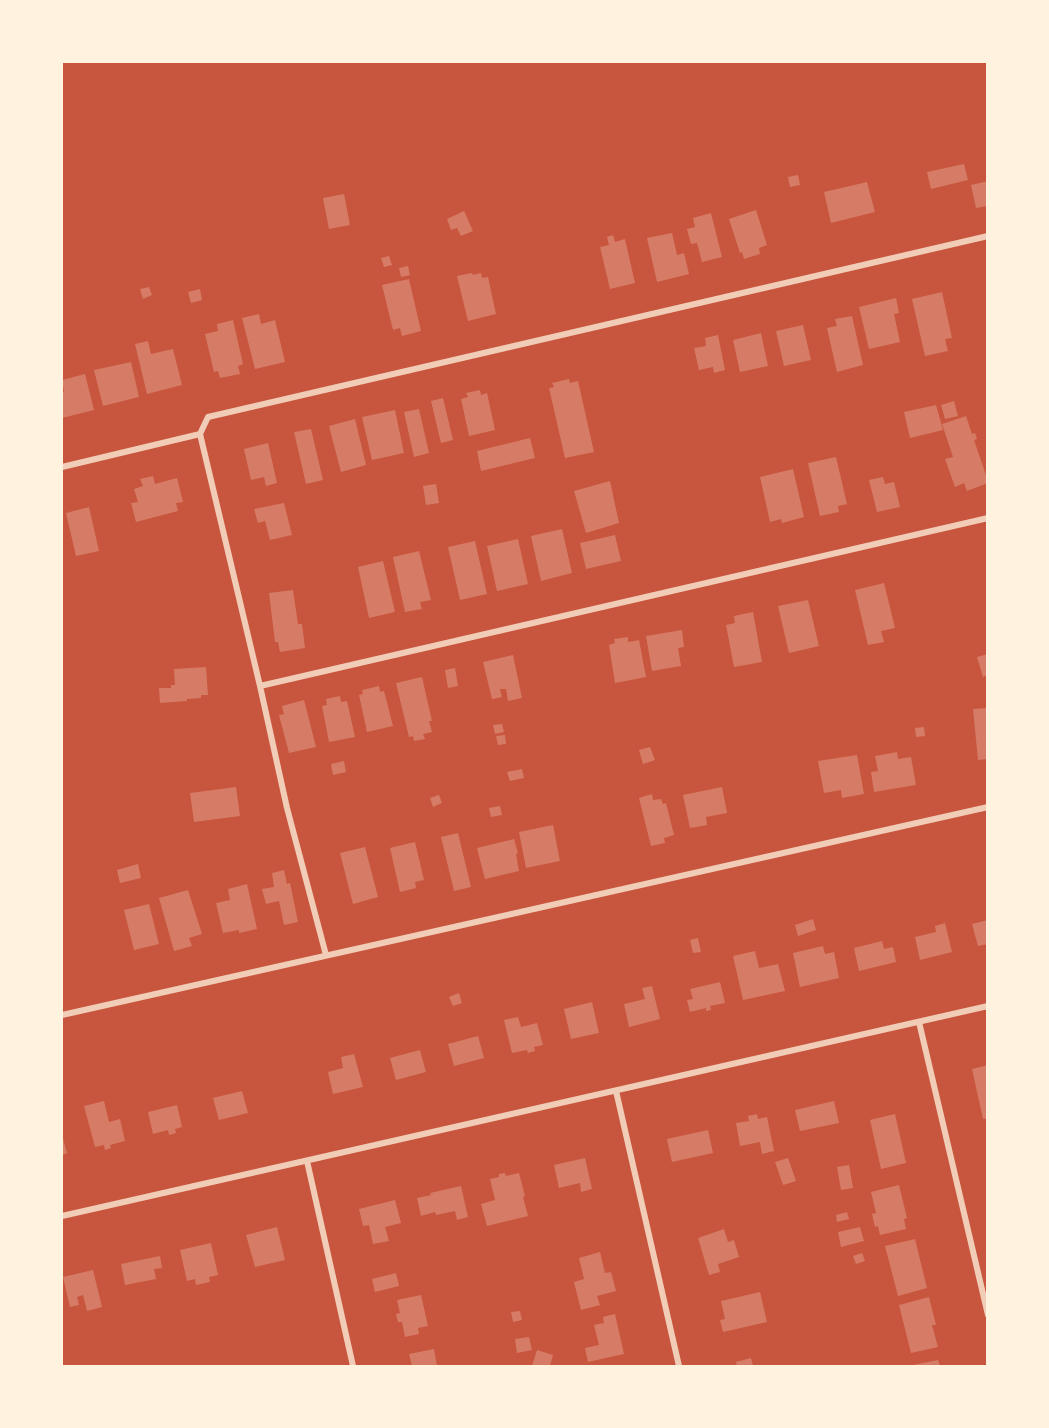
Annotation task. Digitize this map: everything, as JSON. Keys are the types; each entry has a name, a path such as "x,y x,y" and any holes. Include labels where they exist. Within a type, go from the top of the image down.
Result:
{"street":[{"path":"326,955 287,808 200,434 207,417 987,236"},
{"path":"62,466 200,434"},
{"path":"260,686 987,518"},
{"path":"62,1015 987,807"},
{"path":"62,1216 987,1006"},
{"path":"919,1022 987,1315"},
{"path":"616,1091 679,1366"},
{"path":"307,1161 353,1366"}],"building":[{"path":"964,164 968,180 931,189 927,172"},
{"path":"798,175 800,185 790,187 788,177"},
{"path":"988,181 988,206 976,208 971,185"},
{"path":"867,182 875,212 831,223 824,192"},
{"path":"344,194 350,225 329,229 323,198"},
{"path":"756,210 767,245 759,248 760,254 744,259 729,219"},
{"path":"464,211 473,231 461,236 457,228 451,230 447,219"},
{"path":"711,213 722,257 702,262 697,243 691,244 687,229 695,227 693,218"},
{"path":"672,233 677,255 684,253 689,274 657,282 647,238"},
{"path":"613,235 615,242 625,239 635,283 610,289 600,247 609,245 607,237"},
{"path":"389,256 392,265 384,267 381,258"},
{"path":"408,266 410,275 401,277 399,268"},
{"path":"472,273 473,275 481,273 482,278 488,277 496,314 468,321 457,276"},
{"path":"409,279 421,331 402,336 400,328 393,330 382,285"},
{"path":"149,287 152,295 143,299 140,289"},
{"path":"200,289 202,300 191,303 188,292"},
{"path":"942,292 952,338 945,339 948,351 925,356 912,299"},
{"path":"896,298 899,313 894,314 900,342 869,349 859,307"},
{"path":"259,314 261,324 275,320 285,362 255,369 242,318"},
{"path":"852,316 863,365 837,372 827,328 837,326 835,319"},
{"path":"233,320 243,364 238,366 240,374 220,378 218,371 214,372 205,334 218,331 217,324"},
{"path":"803,325 811,360 784,366 776,331"},
{"path":"761,333 768,366 740,372 733,340"},
{"path":"718,335 725,370 714,373 713,367 699,370 694,348 706,346 705,338"},
{"path":"148,341 151,354 173,349 182,385 147,394 135,344"},
{"path":"131,362 139,397 103,406 94,370"},
{"path":"85,374 94,410 62,418 62,392 64,392 62,380"},
{"path":"569,379 570,383 578,381 594,452 565,458 549,388 554,387 552,383"},
{"path":"480,390 481,395 487,393 495,430 469,436 461,399 468,397 466,393"},
{"path":"443,398 453,440 441,443 431,401"},
{"path":"954,401 958,416 945,419 941,405"},
{"path":"936,405 943,430 910,438 904,412"},
{"path":"419,409 429,453 414,457 404,412"},
{"path":"395,410 404,453 372,460 362,417"},
{"path":"966,416 972,434 975,433 977,439 974,440 988,481 988,483 967,491 964,483 955,487 945,459 953,457 942,424"},
{"path":"355,419 366,465 341,472 329,426"},
{"path":"311,429 323,480 306,484 294,432"},
{"path":"530,438 535,458 481,471 477,451"},
{"path":"268,443 277,483 266,486 264,477 251,480 244,449"},
{"path":"836,457 847,504 838,506 839,512 820,516 808,463"},
{"path":"793,469 804,517 782,523 781,519 770,522 760,477"},
{"path":"153,476 155,484 177,478 183,502 176,503 178,511 136,522 131,503 138,502 134,489 143,486 140,479"},
{"path":"883,477 885,484 894,482 900,507 877,512 869,480"},
{"path":"610,481 619,523 586,533 574,491"},
{"path":"436,484 439,503 426,505 423,486"},
{"path":"284,503 292,535 270,540 265,521 258,523 254,509"},
{"path":"89,507 99,551 76,556 66,513"},
{"path":"562,529 572,573 541,581 531,536"},
{"path":"615,535 621,561 586,569 580,543"},
{"path":"518,539 528,584 497,591 487,546"},
{"path":"475,541 487,594 460,600 448,547"},
{"path":"419,551 431,600 420,602 422,609 405,612 393,557"},
{"path":"383,561 395,612 369,618 358,567"},
{"path":"884,583 895,628 881,631 884,642 868,645 855,590"},
{"path":"293,590 298,624 302,624 305,648 280,652 278,642 275,642 269,593"},
{"path":"808,600 819,646 789,653 778,606"},
{"path":"753,612 762,662 734,667 726,625 735,623 734,616"},
{"path":"682,630 684,647 678,648 681,666 652,671 646,636"},
{"path":"628,637 628,642 639,640 646,677 615,683 609,645 615,643 614,639"},
{"path":"988,654 988,675 983,677 977,657"},
{"path":"513,655 522,698 508,701 506,689 500,689 502,697 492,699 483,662"},
{"path":"206,667 208,695 187,699 187,701 160,703 159,688 171,688 171,685 175,685 174,669"},
{"path":"455,668 458,686 448,688 445,670"},
{"path":"422,677 432,721 429,721 432,732 423,734 425,739 414,741 413,736 409,737 396,683"},
{"path":"379,686 380,692 384,691 393,726 367,732 359,695 363,694 362,690"},
{"path":"340,696 341,702 347,701 355,737 329,742 322,706 327,705 326,699"},
{"path":"304,700 316,747 289,753 279,715 284,714 282,706"},
{"path":"988,708 988,759 978,760 973,709"},
{"path":"502,724 504,732 495,734 493,725"},
{"path":"924,727 925,736 916,737 915,728"},
{"path":"505,735 506,744 498,745 496,736"},
{"path":"650,747 655,760 643,764 639,750"},
{"path":"897,752 898,759 911,757 916,785 874,792 871,772 878,771 875,756"},
{"path":"857,755 864,794 842,798 841,790 824,793 818,761"},
{"path":"344,761 346,772 333,775 331,764"},
{"path":"522,769 524,778 510,781 507,772"},
{"path":"236,787 240,816 194,822 190,793"},
{"path":"722,787 727,813 706,817 707,825 690,828 683,795"},
{"path":"652,794 653,800 661,799 663,804 666,803 674,835 664,838 665,843 651,846 639,798"},
{"path":"439,795 442,803 433,807 430,798"},
{"path":"500,806 502,815 491,817 489,808"},
{"path":"553,825 560,861 526,868 519,832"},
{"path":"458,833 471,887 454,891 441,837"},
{"path":"514,839 519,871 485,879 477,848"},
{"path":"415,842 424,880 415,882 416,888 400,892 390,848"},
{"path":"365,847 378,897 353,904 340,853"},
{"path":"138,864 141,878 120,883 117,870"},
{"path":"284,870 287,884 290,883 298,922 284,925 279,901 266,904 262,889 274,887 272,873"},
{"path":"247,884 257,929 239,933 239,930 223,933 216,903 230,900 228,889"},
{"path":"188,890 202,934 189,938 192,946 174,951 159,898"},
{"path":"149,904 159,944 134,950 124,910"},
{"path":"813,919 816,930 798,936 795,925"},
{"path":"988,920 988,944 978,946 972,924"},
{"path":"945,923 952,952 920,960 915,937 936,932 935,926"},
{"path":"698,938 701,952 693,953 690,940"},
{"path":"882,941 884,949 893,947 896,962 859,971 854,948"},
{"path":"823,946 825,954 834,952 839,978 800,987 793,953"},
{"path":"755,951 759,968 778,964 785,991 743,1000 733,956"},
{"path":"720,982 725,1003 710,1006 711,1010 706,1011 706,1008 690,1012 687,1000 693,999 690,989"},
{"path":"652,986 660,1019 629,1027 624,1004 645,999 642,988"},
{"path":"459,993 462,1003 453,1006 449,997"},
{"path":"592,1002 599,1033 571,1039 564,1009"},
{"path":"518,1017 521,1027 537,1023 543,1045 534,1047 535,1051 512,1053 504,1020"},
{"path":"478,1036 484,1058 454,1066 448,1044"},
{"path":"420,1050 426,1072 396,1080 390,1058"},
{"path":"354,1054 363,1087 333,1094 328,1072 343,1068 341,1057"},
{"path":"988,1065 988,1118 983,1119 972,1069"},
{"path":"242,1091 248,1113 219,1120 213,1098"},
{"path":"104,1101 109,1122 120,1119 125,1141 110,1145 111,1148 105,1150 104,1145 95,1147 84,1106"},
{"path":"834,1101 839,1123 800,1131 795,1110"},
{"path":"177,1105 182,1127 175,1129 176,1133 169,1135 168,1130 153,1134 148,1112"},
{"path":"757,1114 758,1119 767,1117 774,1151 762,1154 760,1142 740,1146 736,1123 749,1121 748,1116"},
{"path":"895,1114 906,1163 881,1169 870,1120"},
{"path":"708,1130 713,1153 672,1162 667,1139"},
{"path":"62,1135 67,1153 62,1155"},
{"path":"585,1158 592,1189 581,1192 580,1183 559,1188 554,1165"},
{"path":"788,1158 796,1181 783,1185 775,1162"},
{"path":"849,1165 853,1188 841,1190 837,1167"},
{"path":"505,1173 506,1176 519,1173 528,1216 487,1226 481,1204 495,1200 490,1179"},
{"path":"899,1185 907,1218 904,1219 906,1229 880,1235 878,1226 875,1227 872,1214 876,1213 871,1192"},
{"path":"461,1186 468,1217 457,1220 455,1211 436,1215 435,1212 421,1216 417,1198"},
{"path":"395,1200 401,1223 385,1227 389,1241 373,1244 369,1225 363,1226 359,1209"},
{"path":"847,1212 849,1219 837,1222 836,1215"},
{"path":"277,1227 285,1260 255,1267 246,1235"},
{"path":"860,1227 864,1241 841,1247 838,1232"},
{"path":"724,1229 728,1242 734,1240 739,1257 718,1264 720,1272 709,1275 698,1238"},
{"path":"915,1239 927,1288 898,1296 885,1246"},
{"path":"211,1243 218,1275 209,1277 210,1282 196,1285 195,1279 187,1281 180,1250"},
{"path":"600,1252 605,1273 611,1272 616,1291 597,1296 600,1305 581,1310 574,1282 584,1279 579,1258"},
{"path":"862,1253 865,1261 856,1264 853,1256"},
{"path":"160,1256 162,1268 154,1269 156,1279 125,1285 121,1264"},
{"path":"93,1270 102,1307 87,1311 83,1295 77,1297 79,1305 70,1307 63,1277"},
{"path":"396,1273 399,1286 375,1292 372,1279"},
{"path":"760,1292 767,1322 723,1332 720,1320 725,1319 721,1301"},
{"path":"421,1295 428,1326 418,1328 419,1334 405,1337 402,1322 398,1322 396,1314 400,1313 397,1300"},
{"path":"929,1297 936,1325 932,1325 938,1347 911,1353 899,1305"},
{"path":"520,1311 522,1320 513,1322 511,1312"},
{"path":"615,1314 624,1354 588,1362 585,1348 599,1345 594,1325 604,1323 603,1317"},
{"path":"529,1337 532,1350 517,1353 515,1339"},
{"path":"434,1349 437,1366 412,1366 409,1354"},
{"path":"537,1350 553,1355 550,1366 532,1366"},
{"path":"751,1358 753,1366 737,1366 736,1362"},
{"path":"938,1360 940,1366 913,1365"}]}
